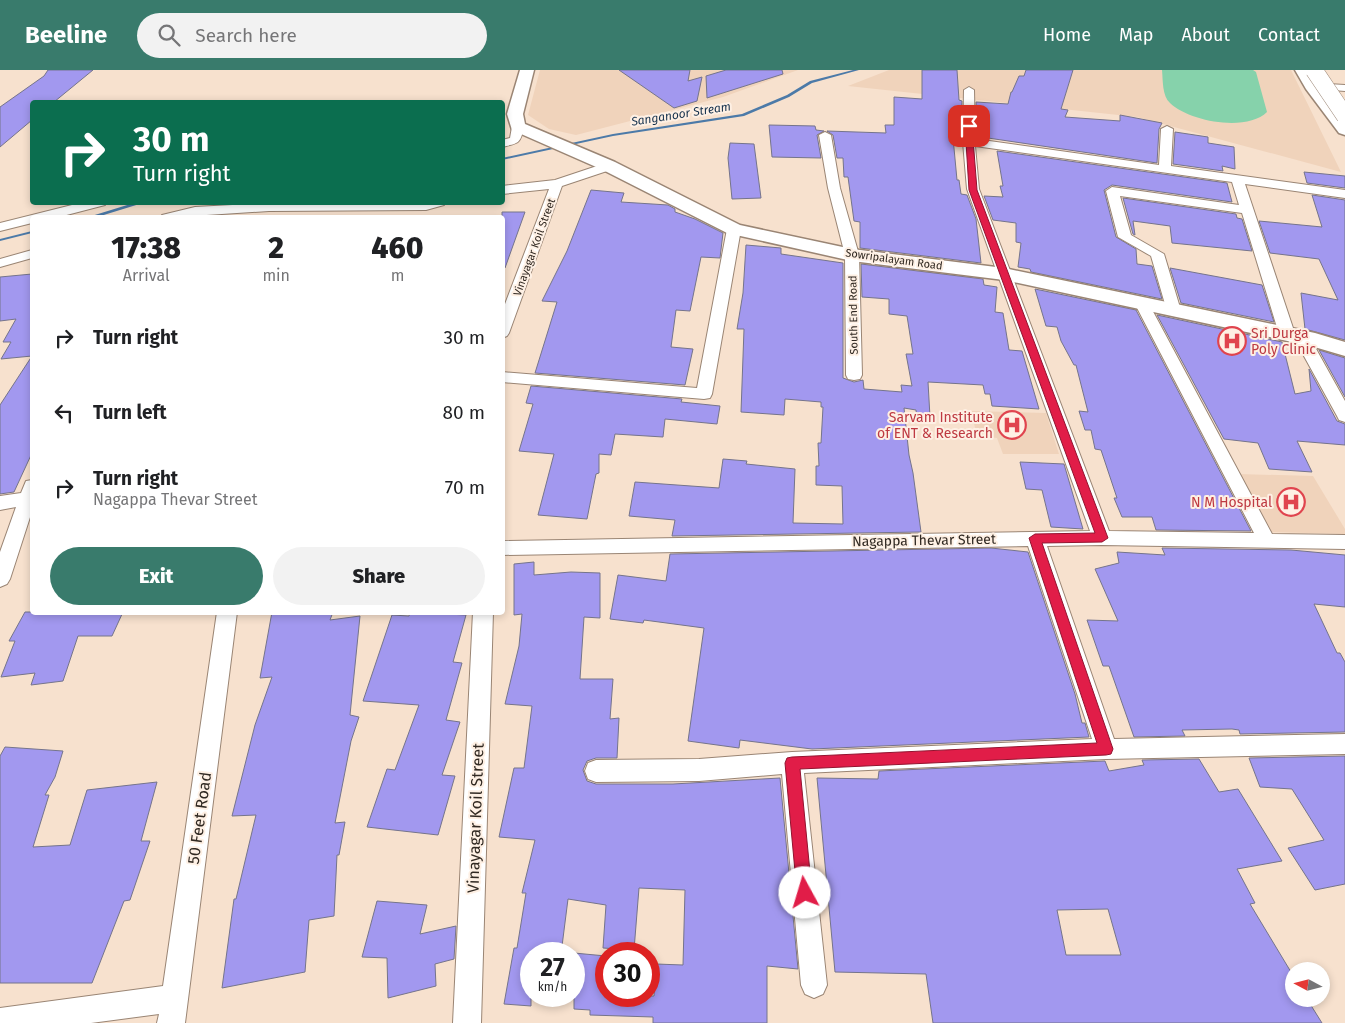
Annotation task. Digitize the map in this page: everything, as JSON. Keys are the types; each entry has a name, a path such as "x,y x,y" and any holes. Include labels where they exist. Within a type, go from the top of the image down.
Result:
{"highway":[{"path":"1331,70 1345,90"},
{"path":"1313,78 1345,116"}],"street":[{"path":"505,143 515,140 518,127 515,114 527,70"},
{"path":"1302,70 1313,78 1345,90"},
{"path":"1313,78 1345,130"},
{"path":"969,90 969,142 973,190 1102,538"},
{"name":"Sowripalayam Road","path":"518,127 609,166 734,229 852,255 1004,274 1295,336 1345,349"},
{"path":"1165,169 1167,129"},
{"path":"825,135 834,188 852,255"},
{"path":"969,142 1345,194"},
{"name":"Vinayagar Koil Street","path":"505,324 557,184 609,166"},
{"path":"1237,179 1295,336 1345,416"},
{"path":"505,190 557,184"},
{"path":"1174,311 1157,254 1125,237 1112,191 1247,210"},
{"path":"50,215 89,205"},
{"path":"179,215 195,211 269,207 355,209 430,205"},
{"path":"0,227 30,220"},
{"path":"505,377 704,394 734,229"},
{"path":"0,263 30,255"},
{"name":"South End Road","path":"852,255 854,375"},
{"path":"1142,304 1267,540"},
{"path":"0,503 30,492"},
{"path":"0,579 30,492"},
{"path":"1035,538 1106,749"},
{"name":"Nagappa Thevar Street","path":"505,548 1035,538 1345,542"},
{"name":"50 Feet Road","path":"173,1011 227,615"},
{"name":"Vinayagar Koil Street","path":"467,1023 483,615"},
{"path":"596,770 699,770 792,763 1106,749 1345,744"},
{"path":"792,763 814,985"},
{"path":"0,1022 173,1011"}],"shaded area":[{"path":"540,70 798,70 723,97 576,135 549,129 528,115"},
{"path":"889,70 1291,70 1341,172 1137,117 848,86"},
{"name":"Sarvam Institute of ENT & Research","path":"971,411 1046,413 1059,454 1003,454 997,438 977,436"},
{"name":"N M Hospital","path":"1238,474 1313,476 1345,529 1345,534 1268,532"}],"green space":[{"path":"1162,70 1253,70 1256,72 1267,112 1258,118 1246,122 1233,123 1218,122 1191,115 1179,110 1167,100 1163,88"}],"building":[{"path":"48,70 93,70 56,100 30,100 30,122 0,147 0,107 44,76"},
{"path":"619,70 690,70 688,81 702,77 697,101 674,108"},
{"path":"726,70 782,70 783,74 707,98 706,76"},
{"path":"922,70 957,70 959,100 962,101 961,128 952,127 957,180 959,180 961,194 967,195 976,219 981,263 860,248 860,222 854,221 848,177 844,177 843,158 837,158 833,135 827,131 886,133 885,125 894,125 894,97 922,99"},
{"path":"1026,70 1073,70 1061,109 1068,110 1065,117 1120,121 1120,115 1162,123 1159,129 1157,163 988,138 987,129 977,129 976,102 1008,104 1011,92 1019,76 1024,76"},
{"path":"769,125 815,126 816,130 824,131 817,135 821,158 772,157"},
{"path":"1175,132 1208,137 1208,143 1234,147 1235,169 1222,166 1223,171 1173,164"},
{"path":"730,143 754,144 761,198 732,199 728,158"},
{"path":"997,151 1227,183 1232,202 1112,185 1104,190 1116,237 1136,249 1137,264 1152,266 1162,299 1031,272 1030,269 1018,267 1021,243 1016,242 1016,223 993,220 984,196 1003,197 1000,186 1003,186"},
{"path":"1304,172 1345,176 1345,188 1307,183"},
{"path":"591,190 624,193 621,202 668,205 675,209 675,212 695,219 723,233 720,258 701,257 690,311 676,310 671,347 693,349 685,385 535,373 557,302 542,301 567,251"},
{"path":"1312,195 1345,200 1345,340 1305,329 1301,293 1338,300 1319,259 1270,253 1259,221 1322,227"},
{"path":"1123,198 1236,214 1237,218 1242,219 1252,251 1172,243 1170,226 1133,221 1135,235 1133,234"},
{"path":"502,212 525,212 505,268 505,215 502,215"},
{"path":"746,245 781,248 781,254 843,263 843,378 854,382 863,380 864,389 902,392 901,385 912,386 906,354 913,354 907,316 889,314 889,299 862,297 861,264 983,279 984,285 997,287 995,312 1003,313 1009,350 1022,351 1039,409 992,406 990,394 985,394 983,385 928,382 930,417 917,419 916,410 904,408 921,532 672,536 675,520 629,516 635,482 719,488 723,459 747,461 746,464 795,469 793,523 843,524 842,486 816,485 816,466 819,466 818,443 821,443 823,407 821,407 821,402 785,399 784,415 741,412 744,329 737,329 743,293"},
{"path":"1170,268 1262,285 1274,322 1181,303"},
{"path":"30,274 30,356 1,359 11,342 3,342 16,319 0,321 0,277"},
{"path":"1035,289 1136,310 1251,531 1156,530 1152,517 1122,517 1114,498 1117,498 1101,450 1095,449 1091,430 1085,430 1079,411 1088,412 1076,365 1074,365 1061,341 1057,327 1046,326"},
{"path":"1157,315 1282,342 1295,394 1311,391 1309,369 1337,421 1345,424 1345,445 1297,441 1312,472 1269,469 1258,443 1224,439"},
{"path":"1319,350 1345,358 1345,397"},
{"path":"30,359 30,457 14,492 0,494 0,405"},
{"path":"531,386 682,399 681,402 720,406 717,424 665,419 663,437 615,434 611,455 599,454 599,473 596,474 587,519 538,515 554,454 519,451 533,404 526,403"},
{"path":"1020,462 1064,464 1083,529 1051,527 1042,490 1026,489"},
{"path":"991,548 1028,552 1075,694 1082,723 1085,723 1089,737 812,749 740,740 739,748 688,741 704,628 644,620 643,623 610,619 618,575 666,581 670,554"},
{"path":"1162,548 1291,550 1345,555 1345,607 1314,604 1337,653 1340,653 1345,662 1345,732 1240,734 1239,730 1232,729 1182,730 1185,736 1134,737 1109,666 1103,666 1087,620 1118,621 1095,569 1119,563 1117,552 1165,555"},
{"path":"534,562 534,575 571,572 600,573 600,618 584,617 580,679 613,679 610,719 619,718 617,758 596,758 587,761 583,770 587,781 596,784 673,784 780,778 798,969 767,966 767,1023 653,1023 653,1017 590,1015 590,1010 574,1009 574,1007 585,1007 585,954 595,955 595,1007 660,1007 660,964 683,965 685,890 639,888 635,942 603,942 606,905 568,899 563,942 520,942 520,1005 504,1004 514,948 517,948 526,893 522,893 535,840 499,837 514,768 524,768 532,706 505,704 519,646 522,614 514,615 514,564"},
{"path":"25,612 30,612 30,615 122,615 112,636 78,636 63,681 31,685 35,673 1,677 15,641 9,641"},
{"path":"271,615 332,615 330,620 360,616 350,715 359,717 351,741 335,823 345,822 339,855 337,855 334,916 309,920 305,972 222,988 234,899 236,899 256,815 232,816 255,725 272,677 260,678"},
{"path":"392,615 466,615 453,662 462,663 446,720 460,722 442,775 455,776 438,835 367,827 387,769 395,770 419,705 363,701"},
{"path":"5,747 63,751 55,777 45,795 49,795 33,847 70,845 87,790 157,782 141,841 150,841 130,900 124,901 92,983 0,983 0,756"},
{"path":"1345,756 1345,884 1315,890 1288,848 1324,840 1292,789 1260,787 1249,758"},
{"path":"1199,759 1219,792 1238,789 1282,861 1237,869 1255,903 1250,904 1285,962 1285,1008 1313,1008 1322,1023 933,1023 926,974 835,972 817,778 878,779 879,771 1105,761 1109,771 1144,765 1142,760","holes":["1108,909 1121,955 1066,955 1057,910"]},
{"path":"377,901 427,905 420,934 456,926 454,959 435,964 436,986 388,998 387,958 362,957"}],"waterway":[{"name":"Sanganoor Stream","path":"505,158 613,135 743,115 788,96 811,82 857,70"},
{"name":"Sanganoor Stream","path":"98,215 133,205"},
{"name":"Sanganoor Stream","path":"0,240 30,232"}],"place":[{"name":"Sri Durga Poly Clinic","path":"1232,341"},
{"name":"Sarvam Institute of ENT & Research","path":"1012,425"},
{"name":"N M Hospital","path":"1291,502"}],"route":[{"path":"805,893 792,763 1106,749 1035,538 1102,538 973,190 969,126"}]}
